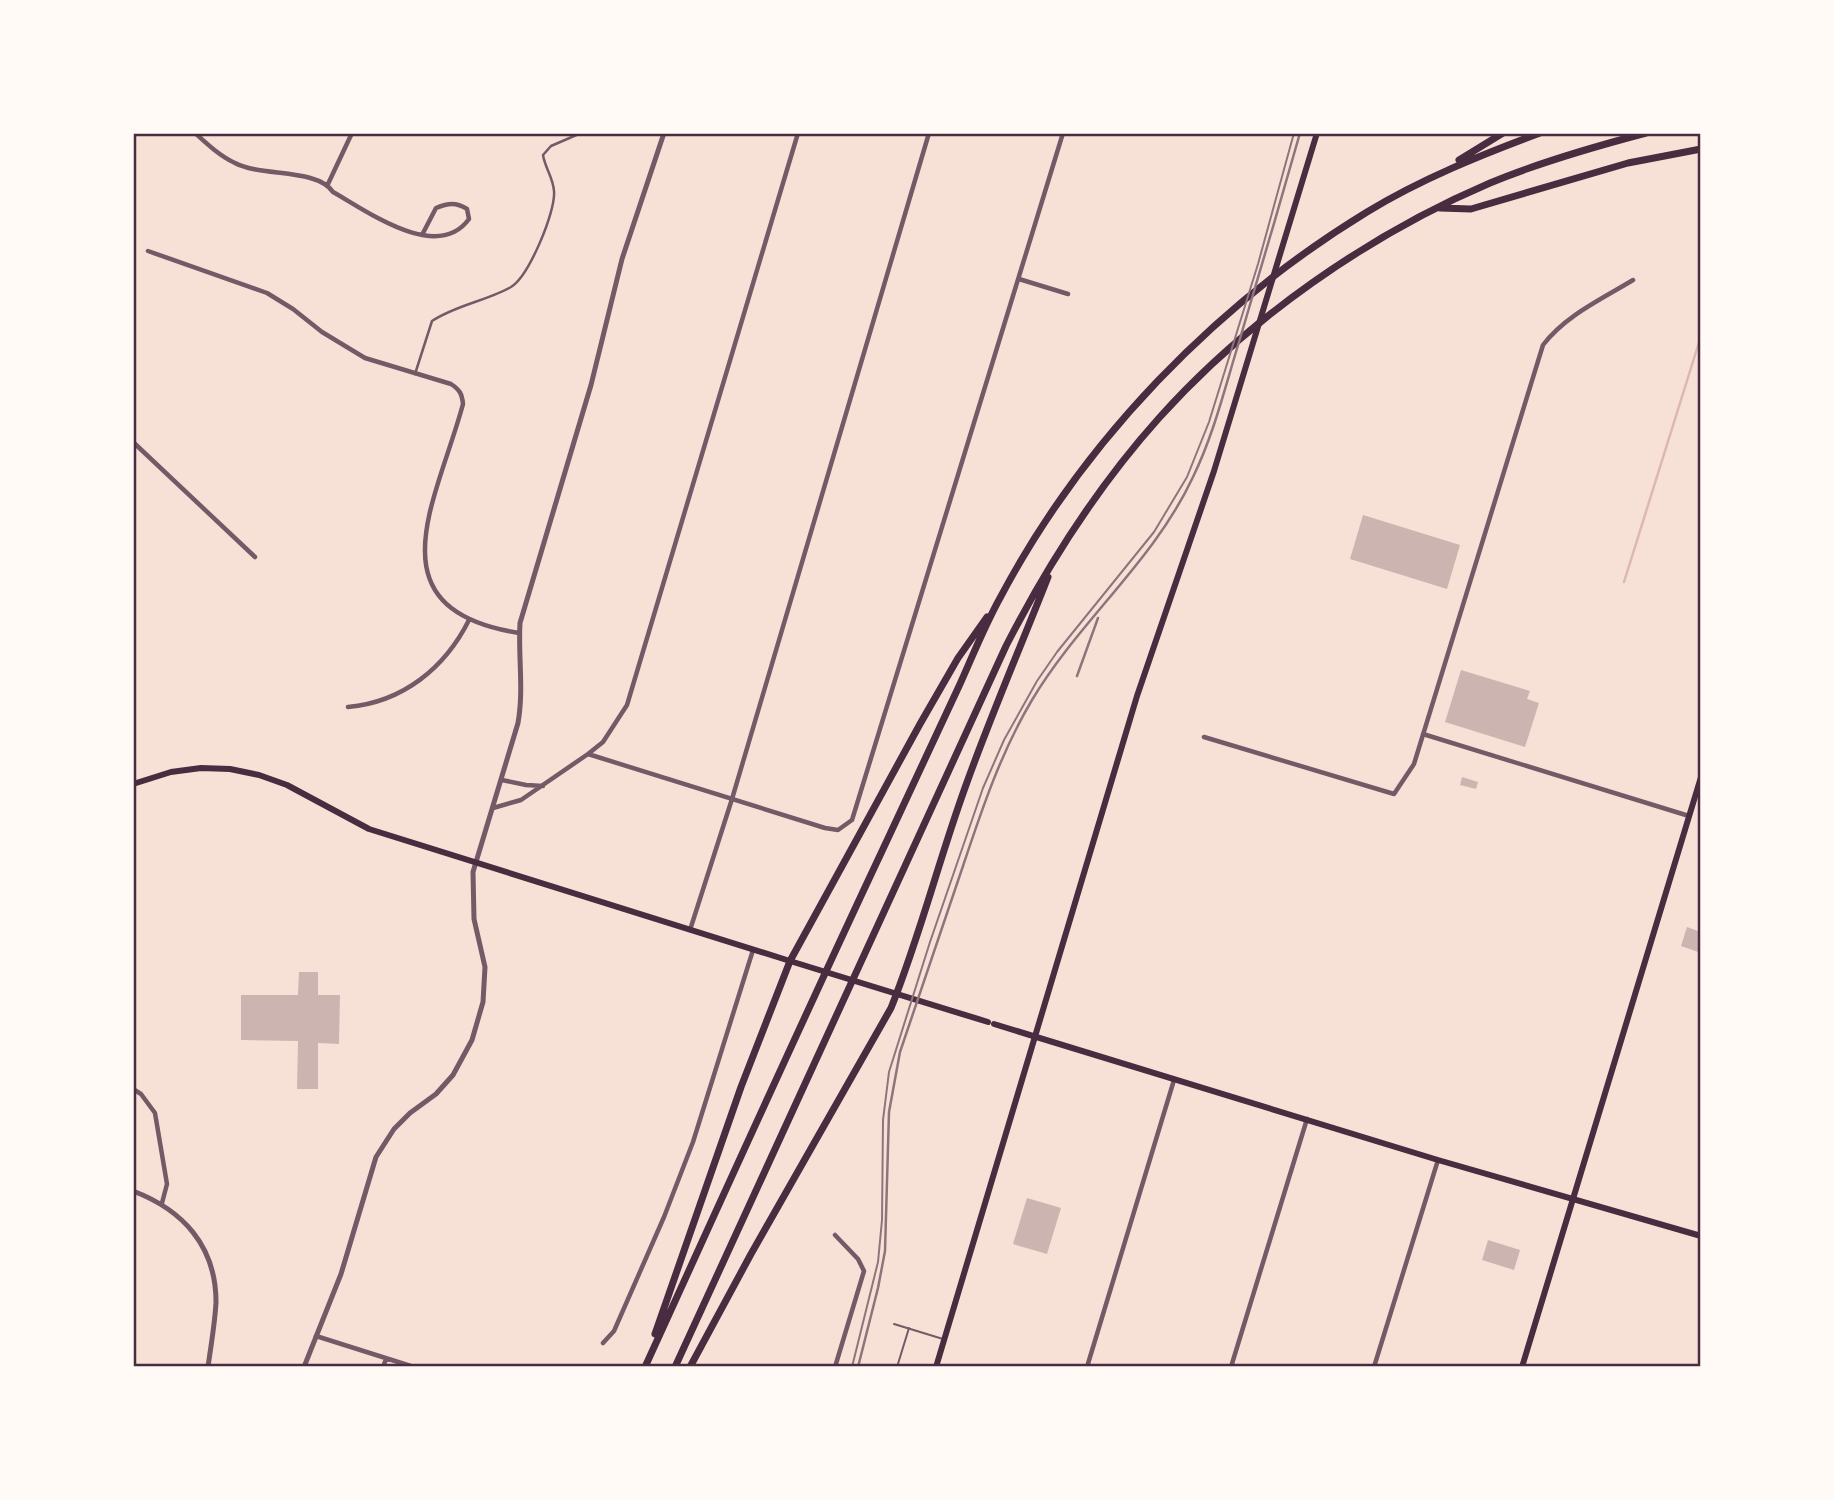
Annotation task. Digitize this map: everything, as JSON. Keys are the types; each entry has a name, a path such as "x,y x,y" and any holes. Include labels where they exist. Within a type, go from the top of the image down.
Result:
{"highway":[{"path":"1419,185 1503,133"},
{"path":"644,1367 741,1087 790,961 952,669 1092,454 1170,368 1213,328 1306,252 1370,210 1419,185 1467,161 1540,133"},
{"path":"675,1367 1006,646 1057,553 1115,473 1152,427 1204,373 1298,292 1367,247 1435,208 1492,183 1590,148 1646,133"},
{"path":"1435,208 1471,209 1628,163 1701,149"},
{"path":"690,1367 891,1008 906,974 934,875 966,784 1057,553"},
{"path":"644,1367 999,599"}],"main road":[{"path":"936,1367 1138,696 1214,471 1317,133"},
{"path":"133,784 186,769 245,771 286,785 369,828 1174,1080 1701,1236"},
{"path":"1522,1367 1701,777"}],"street":[{"path":"195,133 235,164 316,179 328,184 333,192 405,233 422,234 446,235 456,233 469,219 467,209 458,204 436,208 422,234"},
{"path":"328,184 352,133"},
{"path":"415,374 432,321 513,286 526,273 538,247 555,194 551,173 543,155 551,146 581,133"},
{"path":"304,1367 341,1274 376,1157 394,1129 436,1094 453,1075 472,1040 483,1002 485,967 474,919 473,872 518,723 522,699 519,633 527,598 593,380 622,259 664,133"},
{"path":"493,808 521,800 603,743 627,705 798,133"},
{"path":"690,930 732,799 929,133"},
{"path":"588,754 838,830 852,820 1063,133"},
{"path":"148,251 267,293 322,332 365,358 452,384 462,394 463,404 459,419 425,528 424,552 428,574 443,600 457,614 490,628 519,633"},
{"path":"1019,278 1068,294"},
{"path":"1204,737 1394,794 1414,764 1543,345 1555,329 1633,280"},
{"path":"133,442 255,557"},
{"path":"348,707 386,700 419,682 435,669 458,641 469,620"},
{"path":"1423,734 1689,816"},
{"path":"502,780 526,786 544,786"},
{"path":"603,1343 614,1331 664,1217 693,1142 753,949"},
{"path":"1087,1367 1174,1080"},
{"path":"133,1089 141,1094 155,1113 167,1184 162,1203"},
{"path":"1231,1367 1307,1118"},
{"path":"1374,1367 1438,1160"},
{"path":"133,1191 162,1203 189,1227 211,1268 216,1302 208,1367"},
{"path":"835,1235 859,1259 863,1271 835,1367"},
{"path":"316,1336 414,1367"},
{"path":"383,1367 386,1359"}],"lane":[{"path":"894,1324 944,1340"},
{"path":"897,1367 909,1328"}],"building":[{"path":"1363,515 1460,545 1447,589 1350,559"},
{"path":"1461,670 1530,691 1527,699 1539,703 1525,747 1445,722"},
{"path":"1462,777 1478,782 1476,789 1460,785"},
{"path":"1687,927 1701,932 1701,953 1681,946"},
{"path":"299,972 318,972 318,995 340,995 339,1044 318,1043 318,1089 297,1089 298,1041 241,1040 241,995 298,995"},
{"path":"1027,1198 1061,1208 1047,1254 1013,1244"},
{"path":"1488,1240 1520,1250 1514,1270 1482,1260"}],"waterway":[{"path":"1624,582 1701,336"}],"tram line":[{"path":"852,1367 878,1262 882,1220 883,1120 889,1072 983,788 1004,740 1037,681 1057,652 1154,532 1187,477 1209,422 1258,264 1294,133"}],"railway":[{"path":"858,1367 885,1251 889,1112 900,1052 985,802 1011,740 1032,700 1051,671 1158,536 1193,477 1219,410 1300,133"},
{"path":"1077,676 1098,618"}]}
